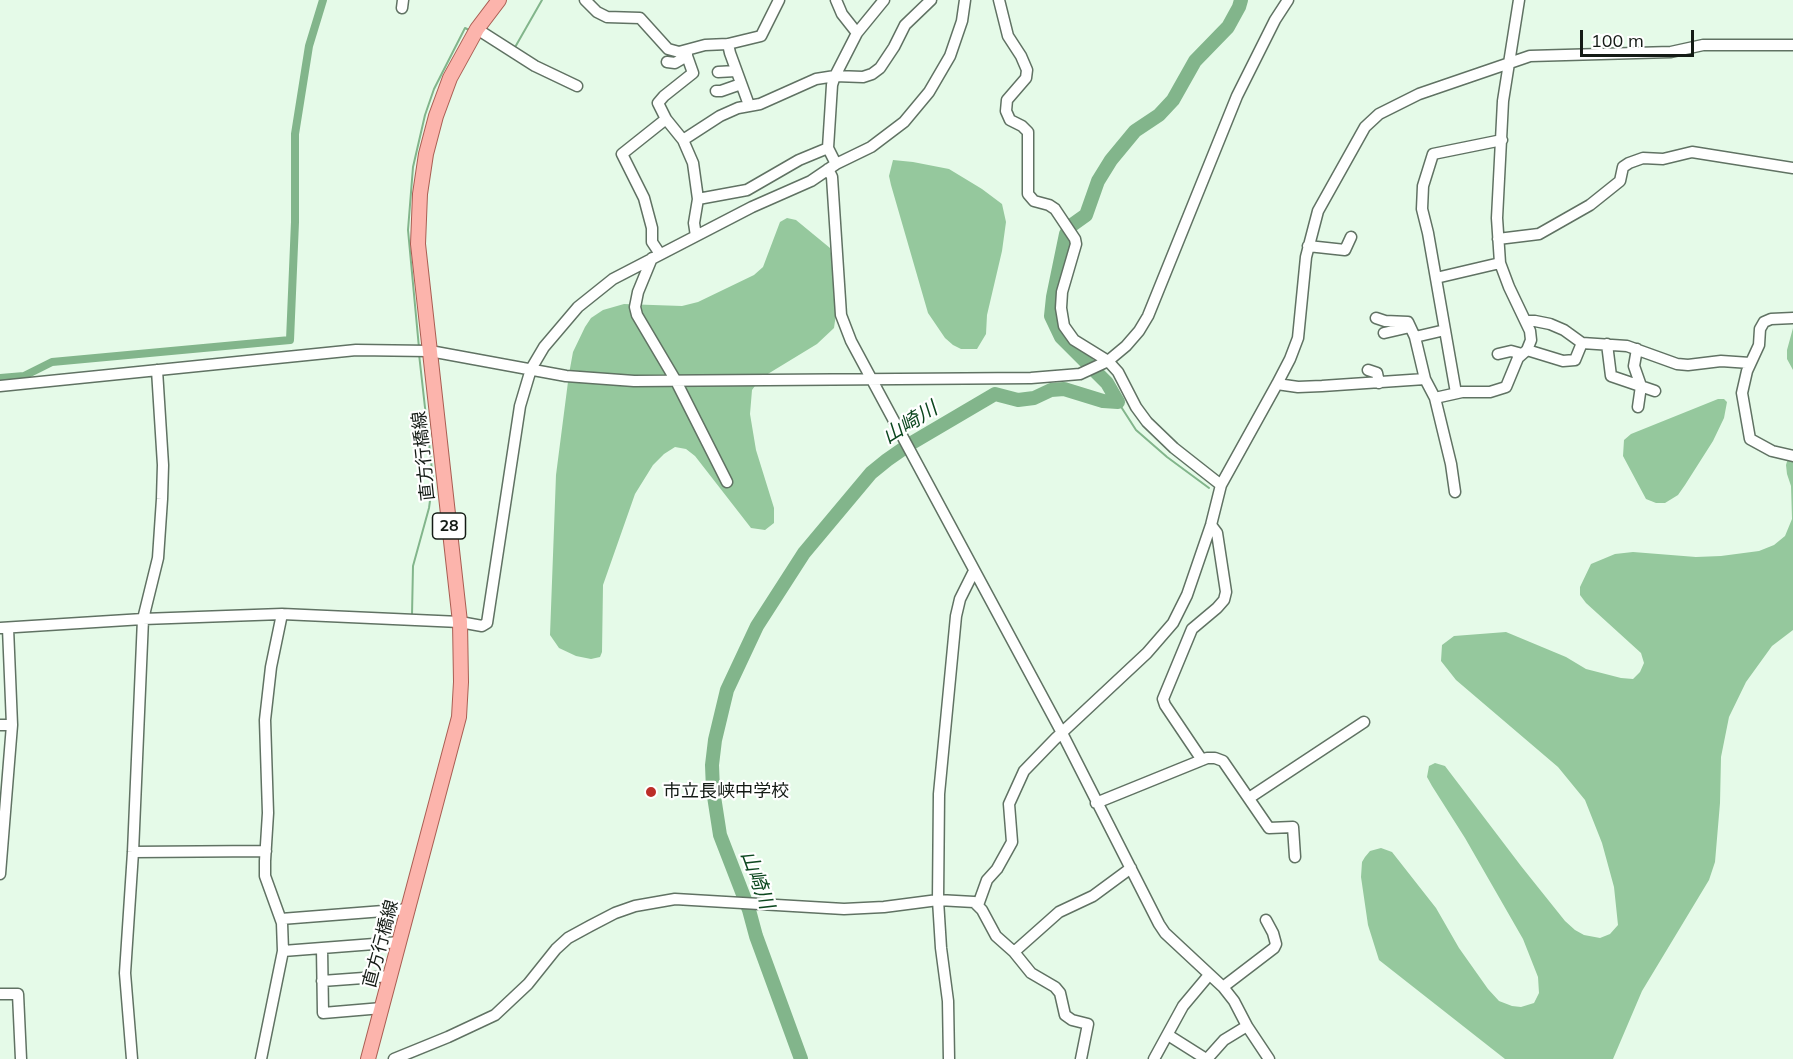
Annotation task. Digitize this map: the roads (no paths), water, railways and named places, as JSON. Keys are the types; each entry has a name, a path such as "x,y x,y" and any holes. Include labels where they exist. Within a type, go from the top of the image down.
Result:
{"main road":[{"name":"直方行橋線","path":"368,1059 459,717 460,622 418,244 421,184 436,116 450,78 477,29 499,0"}],"street":[{"path":"585,0 607,18 640,18 669,49 687,54"},
{"path":"667,62 675,63 705,45 728,44 761,36 779,0"},
{"path":"836,0 842,14 857,33"},
{"path":"884,0 857,33 835,76 831,104 828,148 832,166 841,315 851,341 1062,734 1165,933 1223,987 1269,1059"},
{"path":"683,140 720,116 738,108 760,104 816,79 835,76 863,78 880,68 905,25 931,0"},
{"path":"0,874 12,725 4,628 143,619 282,614 460,622 482,626 487,623 515,434 531,369 544,347 578,307 613,279 761,203 811,181 832,166 871,147 904,122 929,92 950,56 962,21 965,0"},
{"path":"999,0 1008,36 1027,70 1026,78 1007,100 1006,111 1010,120 1026,128 1028,132 1028,194 1034,201 1055,209 1076,244 1062,292 1061,308 1064,326 1074,340 1118,372 1136,407 1147,422 1174,448 1221,485"},
{"path":"0,386 356,350 430,351 596,380 1031,378 1068,376 1090,370 1106,362 1126,346 1148,316 1237,96 1275,20 1288,0"},
{"path":"1435,398 1456,393 1490,392 1506,387 1518,358 1531,340 1526,321 1500,263 1497,218 1503,100 1519,0"},
{"path":"477,29 543,70 577,86"},
{"path":"728,44 749,105"},
{"path":"978,905 987,880 998,868 1012,842 1009,804 1024,771 1147,653 1173,623 1187,595 1211,525 1221,485 1277,384 1298,338 1308,246 1318,211 1365,127 1379,114 1419,94 1530,56 1671,52 1703,45 1793,45"},
{"path":"687,54 692,67 692,75 658,103 666,119 683,140 693,163 698,199 694,223 696,236"},
{"path":"718,72 736,71"},
{"path":"716,91 721,92 741,84"},
{"path":"666,119 622,154 645,198 656,256 638,292 635,307 676,381 727,482"},
{"path":"1456,393 1421,198 1433,154 1502,140"},
{"path":"698,199 747,190 799,160 828,148"},
{"path":"1498,239 1539,234 1580,211 1620,181 1623,167 1643,158 1663,159 1692,152 1793,168"},
{"path":"1308,246 1345,250 1351,237"},
{"path":"1436,278 1500,263"},
{"path":"1376,318 1385,321 1408,322 1413,332 1425,379 1435,398 1452,464 1455,492"},
{"path":"1793,318 1771,319 1764,322 1760,329 1759,345 1750,363 1742,393 1750,439 1772,451 1793,456"},
{"path":"1526,321 1550,324 1564,330 1582,343 1608,344 1637,349 1677,364 1730,361 1750,363"},
{"path":"1384,333 1445,330"},
{"path":"1498,354 1510,351 1524,352 1563,362 1575,360 1582,343"},
{"path":"1608,344 1611,376 1655,390"},
{"path":"1637,349 1634,366 1641,386 1638,407"},
{"path":"132,1059 125,973 133,852 143,619 158,558 162,499 163,465 157,370"},
{"path":"1368,370 1377,373 1379,383"},
{"path":"1277,384 1298,387 1425,379"},
{"path":"1202,760 1163,699 1192,629 1224,600 1226,592 1217,533 1211,525"},
{"path":"949,1059 948,1001 938,900 939,794 956,616 966,584 974,571"},
{"path":"261,1059 283,951 281,919 265,876 268,813 265,720 271,667 282,614"},
{"path":"1249,798 1364,722"},
{"path":"0,725 12,725"},
{"path":"1096,803 1207,758 1223,761 1269,828 1293,827 1296,857"},
{"path":"133,852 266,850"},
{"path":"1014,952 1059,912 1093,896 1131,868"},
{"path":"394,1059 495,1015 528,984 556,949 568,938 615,913 635,906 659,901 688,900 844,909 884,907 938,900 968,900 978,905 996,936 1014,952 1031,973 1055,987 1059,993 1062,1010 1067,1017 1088,1024 1081,1059"},
{"path":"281,919 409,909"},
{"path":"1223,987 1274,948 1276,944 1273,933 1266,920"},
{"path":"283,951 400,942"},
{"path":"322,948 323,1012 382,1008"},
{"path":"1154,1059 1183,1006 1209,975"},
{"path":"322,981 391,976"},
{"path":"0,994 18,994 21,1059"},
{"path":"1168,1035 1206,1059 1224,1040 1247,1026"}],"waterway":[{"path":"0,378 24,376 52,362 290,340 295,222 295,134 309,46 323,0"},
{"path":"514,49 542,0"},
{"name":"山崎川","path":"801,1059 720,835 713,790 712,765 715,740 727,690 757,626 804,553 871,473 887,460 995,394 1018,400 1034,398 1051,390 1064,389 1103,401 1118,402 1107,383 1061,337 1051,316 1066,234 1072,225 1086,215 1098,181 1111,160 1135,131 1159,115 1173,100 1195,61 1228,27 1241,0"},
{"path":"419,348 408,230 413,167 425,115 434,89 465,28 469,30"},
{"path":"412,615 413,566 429,508 433,479 419,354"},
{"path":"1118,402 1136,430 1167,457 1209,488"}],"place":[{"name":"市立長峡中学校","path":"651,792"}]}
